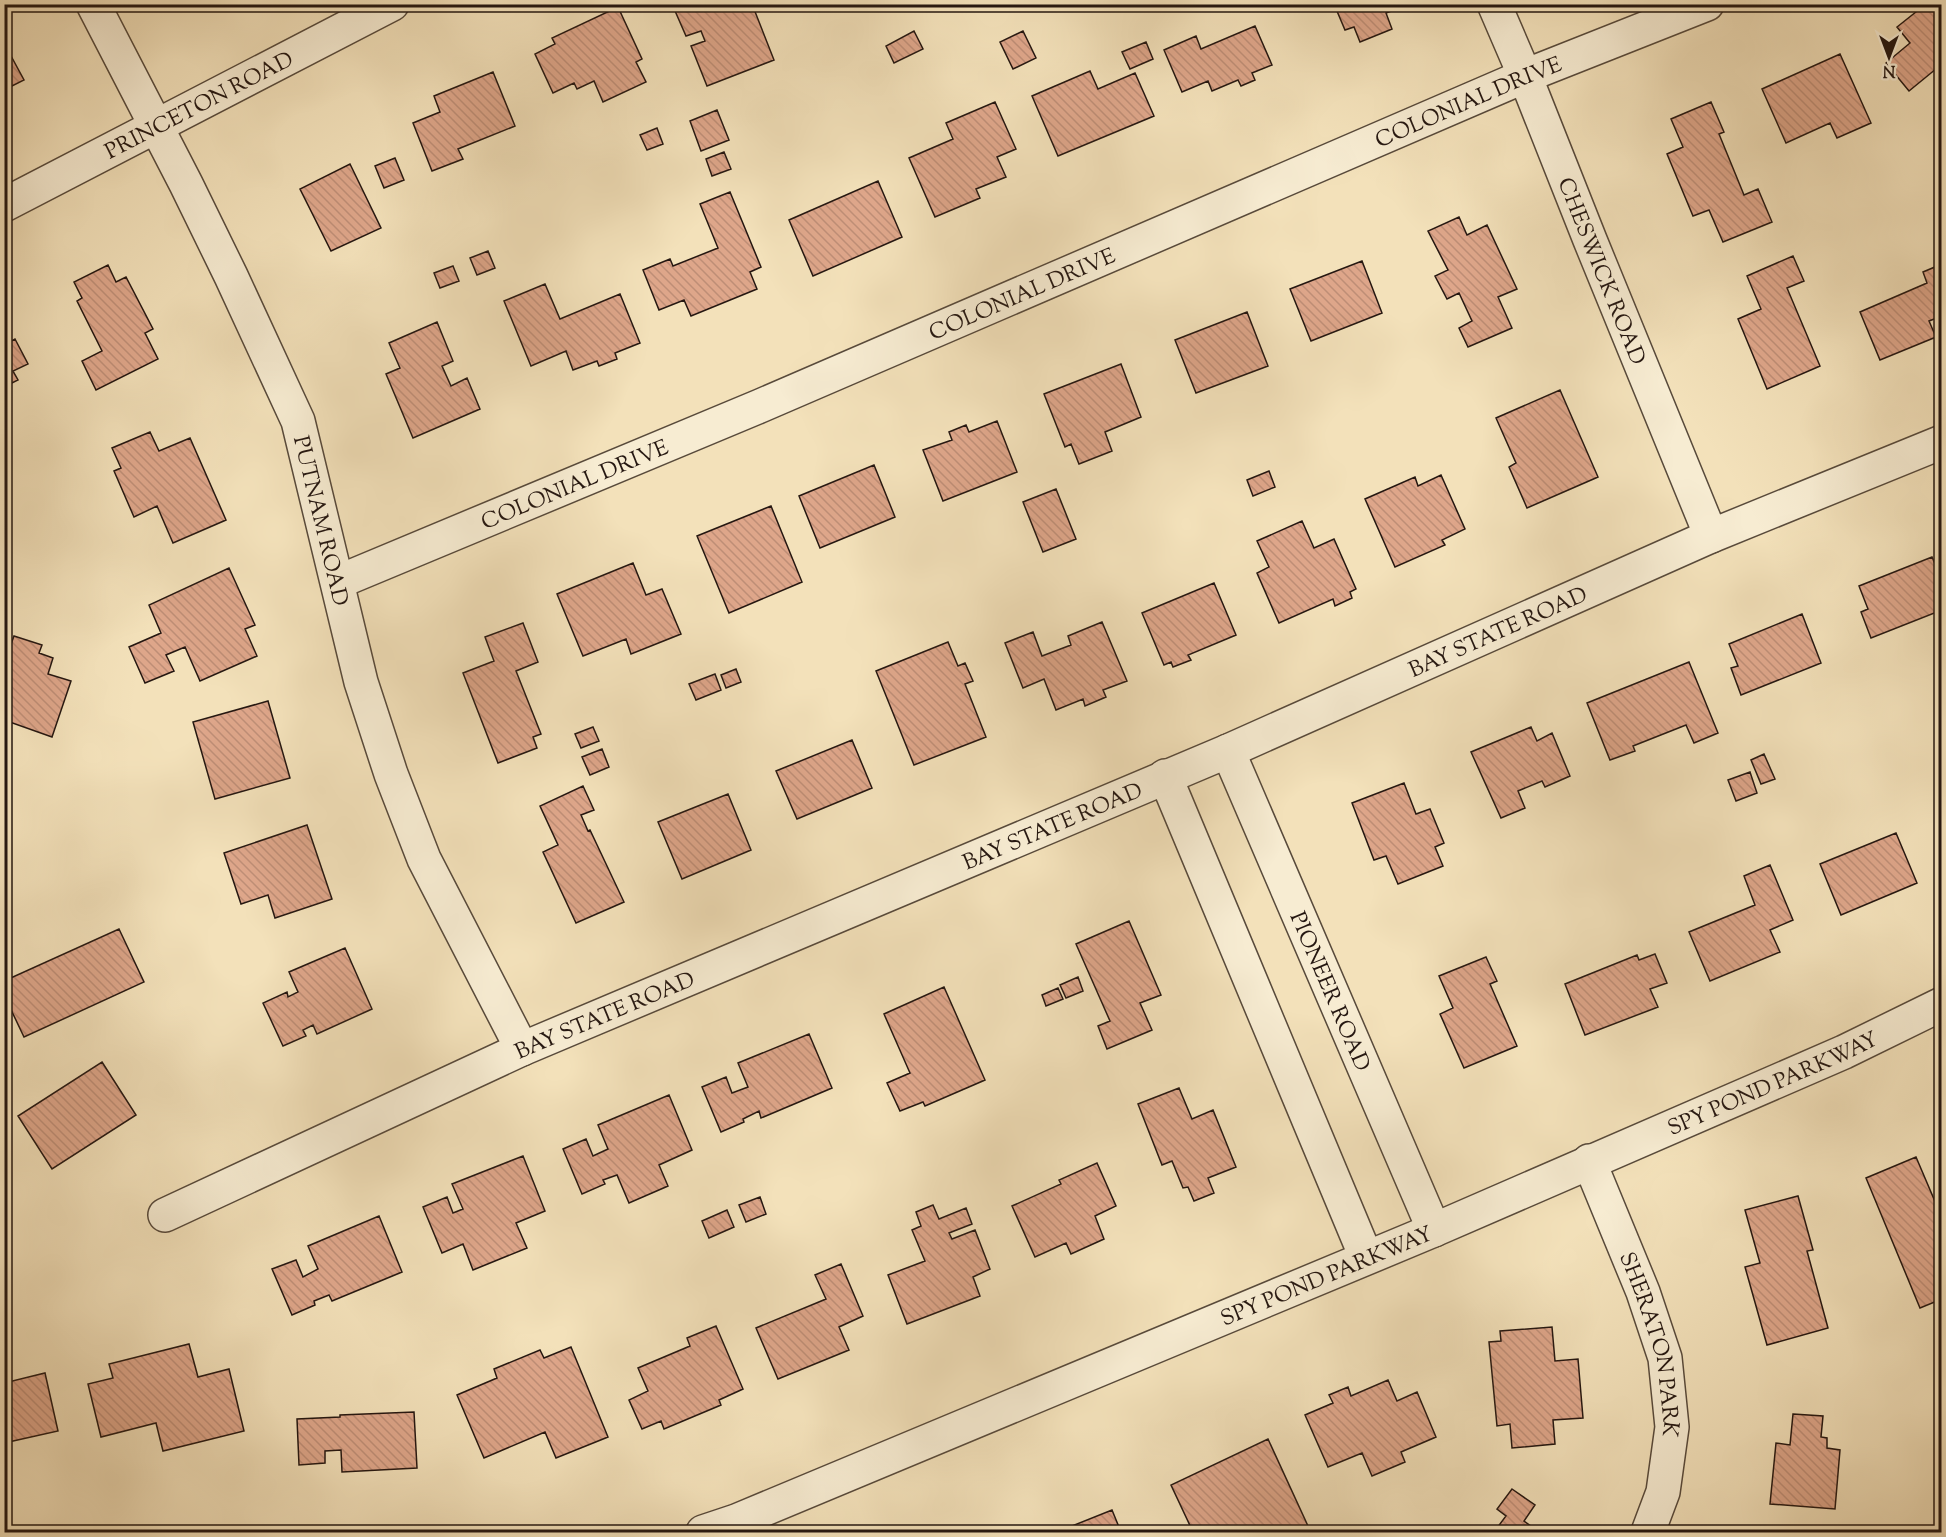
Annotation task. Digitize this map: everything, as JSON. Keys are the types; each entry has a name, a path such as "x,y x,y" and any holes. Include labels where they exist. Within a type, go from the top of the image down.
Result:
{"street":[{"name":"PUTNAM ROAD","path":"93,4 226,266 298,421 361,682 391,774 424,859 522,1049"},
{"name":"PRINCETON ROAD","path":"4,205 392,4"},
{"name":"CHESWICK ROAD","path":"1494,4 1711,536"},
{"name":"COLONIAL DRIVE","path":"338,582 760,406 1525,76 1707,4"},
{"name":"BAY STATE ROAD","path":"165,1215 522,1049 1228,751 1711,536 1941,442"},
{"name":"PIONEER ROAD","path":"1228,751 1434,1230"},
{"path":"1165,776 1366,1257"},
{"name":"SPY POND PARKWAY","path":"703,1533 1434,1230 1844,1052 1941,1004"},
{"name":"SHERATON PARK","path":"1589,1161 1643,1292 1665,1358 1672,1427 1662,1492 1648,1533"}],"building":[{"path":"672,4 752,4 774,60 707,86 691,46 705,41 701,31 686,36"},
{"path":"1334,4 1392,4 1394,10 1386,13 1392,29 1360,42 1354,27 1345,30"},
{"path":"1926,4 1942,4 1942,64 1909,91 1886,63 1910,43 1897,27"},
{"path":"618,7 642,59 636,62 646,82 603,102 594,81 577,89 574,83 553,93 535,54 555,44 552,38"},
{"path":"1255,26 1272,65 1252,73 1255,80 1241,86 1238,80 1212,91 1208,81 1182,92 1164,50 1196,36 1201,49"},
{"path":"914,31 923,49 894,63 886,46"},
{"path":"1023,31 1036,58 1013,69 1000,42"},
{"path":"1146,42 1153,59 1130,69 1122,52"},
{"path":"4,43 24,80 4,90"},
{"path":"1840,54 1871,123 1837,138 1830,123 1786,143 1762,89"},
{"path":"1090,71 1098,89 1135,73 1154,116 1058,156 1032,96"},
{"path":"493,72 515,126 458,149 463,159 432,171 413,123 440,112 434,96"},
{"path":"995,102 1016,149 997,157 1006,177 976,189 980,198 935,217 909,158 953,139 946,123"},
{"path":"1711,102 1724,132 1719,134 1744,195 1758,189 1772,222 1723,242 1709,210 1693,216 1667,154 1683,147 1671,119"},
{"path":"717,110 729,140 701,151 690,121"},
{"path":"657,128 663,144 647,150 640,135"},
{"path":"724,152 731,169 712,176 706,159"},
{"path":"395,158 404,180 384,188 375,166"},
{"path":"350,164 381,228 331,251 300,189"},
{"path":"878,181 902,237 813,276 789,220"},
{"path":"730,192 761,267 750,272 757,289 691,316 684,300 659,310 643,270 670,259 673,266 718,248 700,204"},
{"path":"1459,217 1467,235 1487,225 1517,289 1498,297 1512,328 1468,347 1459,328 1472,321 1459,293 1447,299 1435,276 1448,270 1428,231"},
{"path":"488,251 495,268 477,275 470,258"},
{"path":"1793,256 1804,281 1787,288 1820,366 1767,389 1738,319 1761,309 1747,276"},
{"path":"1362,261 1382,313 1311,341 1290,289"},
{"path":"1942,264 1942,316 1929,321 1936,337 1880,360 1860,312 1927,283 1923,272"},
{"path":"108,265 116,282 126,277 153,329 145,333 158,359 96,390 82,361 102,351 77,301 82,298 74,282"},
{"path":"453,266 459,281 440,288 434,273"},
{"path":"545,284 560,319 620,294 640,343 615,353 617,359 599,366 597,361 573,370 566,351 531,366 504,301"},
{"path":"1247,312 1268,366 1196,393 1175,340"},
{"path":"437,322 453,361 442,366 451,386 467,378 480,409 413,438 386,374 400,368 389,343"},
{"path":"15,339 28,364 13,371 18,380 4,387 4,345"},
{"path":"1121,364 1141,417 1105,432 1112,451 1079,464 1071,444 1065,447 1044,394"},
{"path":"1560,390 1598,477 1527,508 1509,467 1516,463 1496,418"},
{"path":"997,421 1017,472 943,501 923,450 952,440 949,432 966,425 969,432"},
{"path":"150,432 159,451 190,438 226,520 173,543 157,506 134,517 114,471 121,468 112,448"},
{"path":"874,465 895,517 820,548 799,496"},
{"path":"1269,471 1275,487 1253,496 1247,480"},
{"path":"1441,475 1465,529 1442,540 1445,545 1395,567 1365,499 1415,477 1418,486"},
{"path":"1056,489 1076,539 1043,552 1023,502"},
{"path":"771,506 802,582 729,613 697,536"},
{"path":"1302,521 1314,548 1334,539 1356,589 1350,592 1352,598 1335,606 1333,599 1279,623 1257,573 1269,567 1257,541"},
{"path":"1932,557 1942,580 1942,610 1871,638 1861,612 1868,609 1859,586"},
{"path":"633,563 646,595 662,589 681,634 631,654 626,639 583,656 557,594"},
{"path":"229,568 255,625 245,629 257,656 200,681 185,647 166,655 174,671 145,683 129,647 161,633 149,605"},
{"path":"1214,583 1236,635 1188,655 1191,660 1173,667 1171,662 1164,665 1142,613"},
{"path":"1802,614 1821,663 1741,695 1731,668 1738,666 1729,644"},
{"path":"1102,622 1127,681 1103,690 1106,697 1085,706 1083,699 1056,710 1044,679 1023,688 1005,643 1033,632 1042,656 1071,645 1068,636"},
{"path":"523,623 538,662 516,671 541,734 533,737 537,748 498,763 463,673 494,661 485,637"},
{"path":"14,636 42,645 39,653 53,658 48,674 71,681 52,737 4,720 4,663"},
{"path":"948,642 958,666 965,663 973,681 965,684 986,737 914,765 876,671"},
{"path":"1689,662 1718,733 1694,743 1686,725 1633,746 1635,751 1610,760 1587,703"},
{"path":"736,669 741,682 726,688 721,675"},
{"path":"715,674 721,690 696,700 689,684"},
{"path":"268,701 290,778 215,799 193,722"},
{"path":"593,727 599,741 581,748 575,734"},
{"path":"1531,727 1537,741 1552,733 1570,776 1545,787 1542,781 1518,791 1525,808 1501,818 1471,752"},
{"path":"852,740 872,788 797,819 776,771"},
{"path":"602,749 609,767 590,775 582,757"},
{"path":"1764,754 1775,779 1761,784 1751,760"},
{"path":"1750,772 1757,793 1736,801 1728,780"},
{"path":"1404,783 1416,814 1430,809 1444,843 1435,847 1443,866 1398,884 1386,856 1374,860 1352,803"},
{"path":"583,786 594,810 581,815 624,902 576,923 543,852 558,845 540,806"},
{"path":"728,794 751,850 682,879 658,822"},
{"path":"307,825 332,899 275,918 268,895 241,904 224,853"},
{"path":"1896,833 1917,883 1841,915 1820,864"},
{"path":"1770,865 1793,920 1770,930 1780,952 1710,981 1689,932 1755,905 1744,876"},
{"path":"1129,921 1161,995 1140,1003 1152,1030 1107,1049 1098,1026 1110,1021 1076,944"},
{"path":"119,929 144,982 24,1037 4,995 4,981"},
{"path":"345,948 372,1009 317,1034 313,1025 303,1030 306,1036 283,1046 263,1003 287,992 288,997 298,992 289,972"},
{"path":"1655,954 1667,983 1650,989 1658,1007 1585,1035 1565,984 1637,955 1639,960"},
{"path":"1486,957 1497,981 1490,984 1517,1046 1464,1068 1440,1014 1453,1008 1439,976"},
{"path":"1078,977 1083,991 1066,998 1060,985"},
{"path":"944,987 985,1080 925,1106 923,1102 900,1111 887,1083 910,1073 884,1014"},
{"path":"1058,988 1063,999 1046,1006 1042,995"},
{"path":"809,1034 832,1088 761,1118 759,1111 743,1119 744,1122 721,1132 702,1087 726,1077 732,1093 748,1087 738,1063"},
{"path":"102,1062 136,1115 52,1169 18,1116"},
{"path":"1179,1088 1192,1119 1213,1110 1236,1167 1208,1178 1214,1193 1194,1201 1188,1187 1183,1188 1172,1161 1162,1165 1138,1104"},
{"path":"669,1095 692,1150 659,1165 668,1186 629,1203 617,1175 603,1180 605,1184 582,1194 563,1149 586,1139 593,1156 608,1149 598,1125"},
{"path":"523,1156 545,1211 516,1223 527,1248 473,1270 463,1244 442,1253 423,1207 447,1197 453,1213 463,1209 452,1184"},
{"path":"1916,1157 1942,1218 1942,1299 1920,1308 1866,1178"},
{"path":"1097,1163 1116,1206 1095,1216 1104,1239 1071,1254 1066,1243 1035,1257 1012,1206 1061,1184 1059,1180"},
{"path":"1798,1196 1813,1250 1807,1251 1828,1328 1767,1345 1745,1267 1760,1263 1745,1210"},
{"path":"760,1197 766,1214 746,1222 739,1205"},
{"path":"933,1205 939,1219 966,1208 972,1224 949,1233 952,1239 975,1230 990,1269 973,1277 980,1296 907,1324 888,1275 925,1261 912,1230 921,1226 916,1212"},
{"path":"727,1210 734,1227 709,1238 702,1221"},
{"path":"379,1216 402,1272 332,1301 329,1295 314,1301 315,1305 292,1315 272,1269 296,1260 303,1277 318,1269 308,1246"},
{"path":"841,1264 863,1316 839,1327 849,1350 778,1379 756,1328 826,1299 815,1275"},
{"path":"716,1326 743,1389 719,1400 721,1405 664,1429 661,1421 642,1429 629,1400 648,1391 638,1368 690,1346 687,1338"},
{"path":"1552,1327 1555,1361 1578,1359 1583,1418 1553,1420 1555,1444 1512,1448 1510,1424 1497,1426 1489,1342 1501,1341 1500,1331"},
{"path":"189,1344 198,1377 229,1369 244,1431 163,1451 156,1423 101,1437 88,1384 113,1378 109,1364"},
{"path":"571,1347 608,1437 556,1458 545,1432 484,1458 457,1395 497,1378 494,1369 540,1350 544,1358"},
{"path":"45,1373 58,1431 4,1443 4,1383"},
{"path":"1388,1380 1397,1401 1417,1392 1436,1437 1401,1452 1405,1462 1372,1476 1362,1453 1328,1467 1305,1415 1333,1403 1329,1395 1348,1387 1351,1396"},
{"path":"414,1412 417,1468 342,1472 341,1450 325,1451 325,1463 299,1465 297,1419"},
{"path":"1793,1414 1823,1416 1821,1437 1827,1438 1827,1448 1840,1450 1835,1509 1770,1504 1776,1443 1790,1445"},
{"path":"1268,1439 1308,1526 1295,1532 1193,1532 1171,1485"},
{"path":"1512,1489 1535,1505 1524,1521 1539,1532 1494,1532 1506,1516 1497,1509"},
{"path":"1112,1510 1121,1532 1057,1532"}]}
